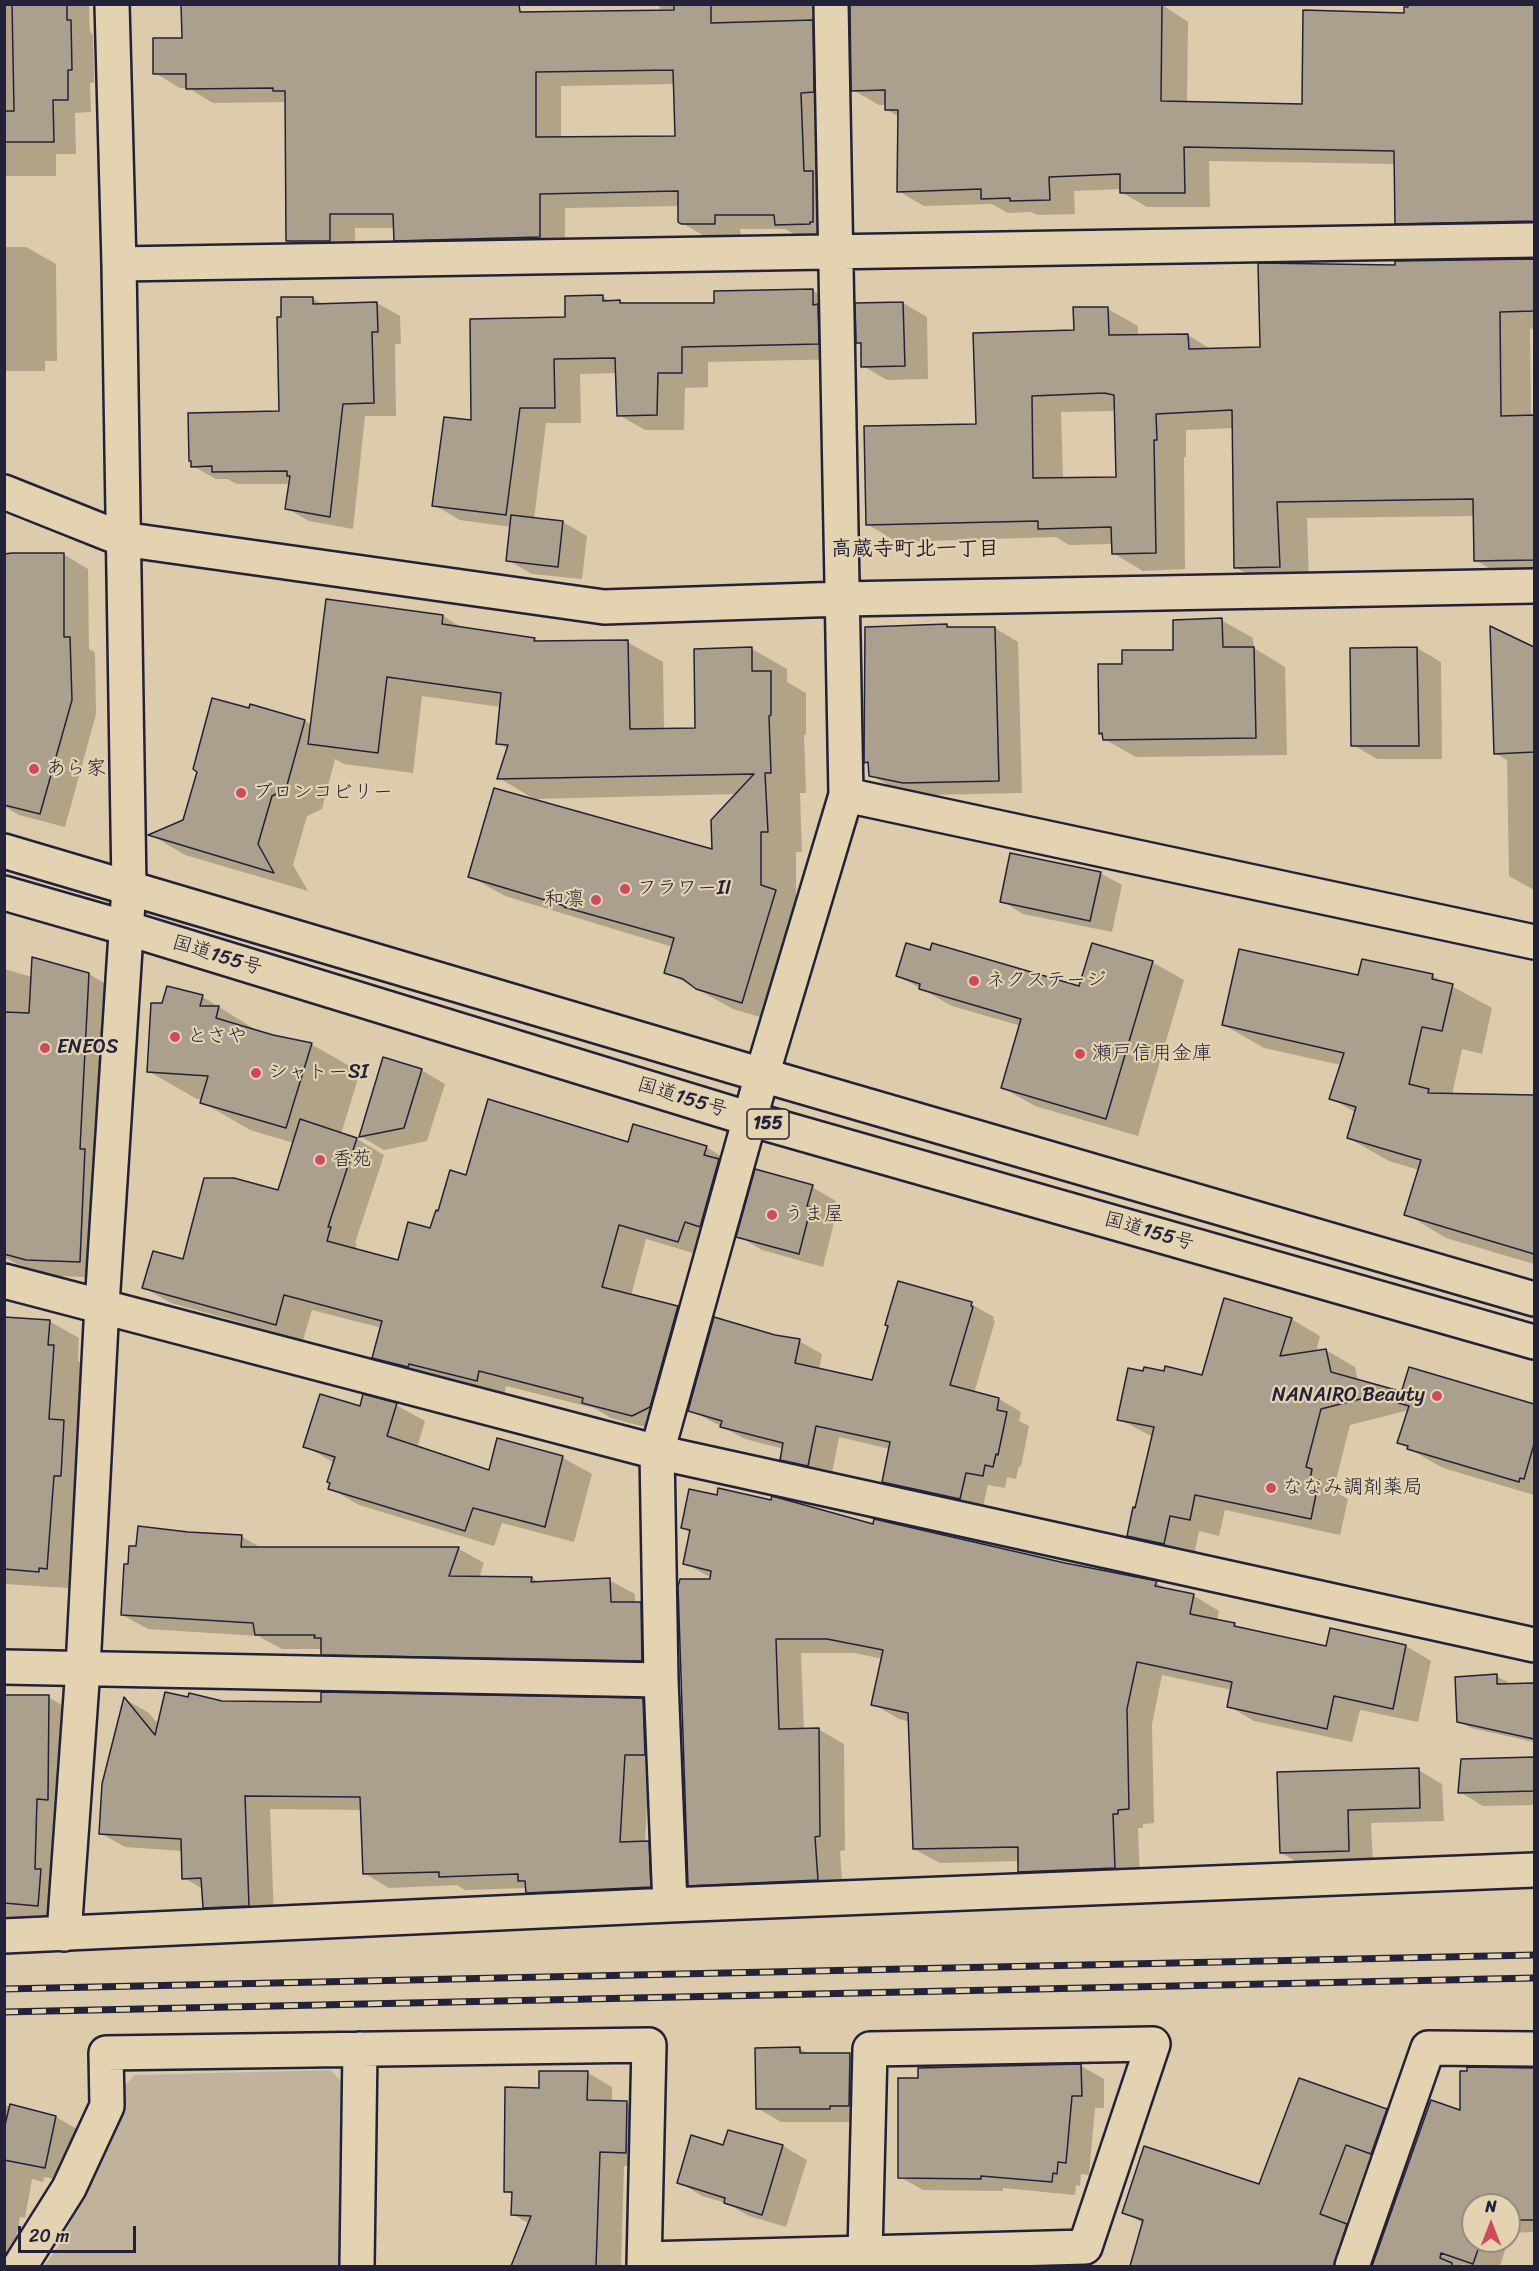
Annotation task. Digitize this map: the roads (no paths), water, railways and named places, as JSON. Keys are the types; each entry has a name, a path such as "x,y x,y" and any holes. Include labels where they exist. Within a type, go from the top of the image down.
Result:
{"main road":[{"path":"64,1934 83,1668 102,1305 129,887 119,264 112,4"},
{"path":"670,1905 661,1680 657,1452 762,1075 846,795 831,4"},
{"path":"119,264 1534,240"},
{"path":"4,492 123,539 604,607 842,599 1534,586"},
{"path":"846,795 1534,942"},
{"name":"国道155号","path":"4,851 762,1075 1534,1299"},
{"name":"国道155号","path":"4,893 126,928 750,1119 1534,1342"},
{"path":"4,1281 657,1452 1534,1646"},
{"path":"4,1667 661,1680"},
{"path":"4,1936 670,1905 1534,1869"},
{"path":"20,2266 69,2188 107,2106 106,2053 649,2045 644,2263 865,2253 1000,2258 1085,2247 1153,2044 870,2049 865,2253"},
{"path":"1352,2266 1428,2048 1534,2049"},
{"path":"357,2266 360,2049"}],"railway":[{"path":"4,1989 1534,1955"},
{"path":"4,2012 1534,1978"}],"place":[{"name":"あら家","path":"34,769"},
{"name":"ブロンコビリー","path":"241,793"},
{"name":"フラワーII","path":"625,889"},
{"name":"和凛","path":"596,900"},
{"name":"ネクステージ","path":"974,981"},
{"name":"とさや","path":"175,1037"},
{"name":"ENEOS","path":"45,1048"},
{"name":"瀬戸信用金庫","path":"1080,1054"},
{"name":"シャトーSI","path":"256,1073"},
{"name":"香苑","path":"320,1160"},
{"name":"うま屋","path":"772,1215"},
{"name":"NANAIRO Beauty","path":"1437,1396"},
{"name":"ななみ調剤薬局","path":"1271,1488"}],"district":[{"name":"高蔵寺町北一丁目","path":"915,550"}]}
